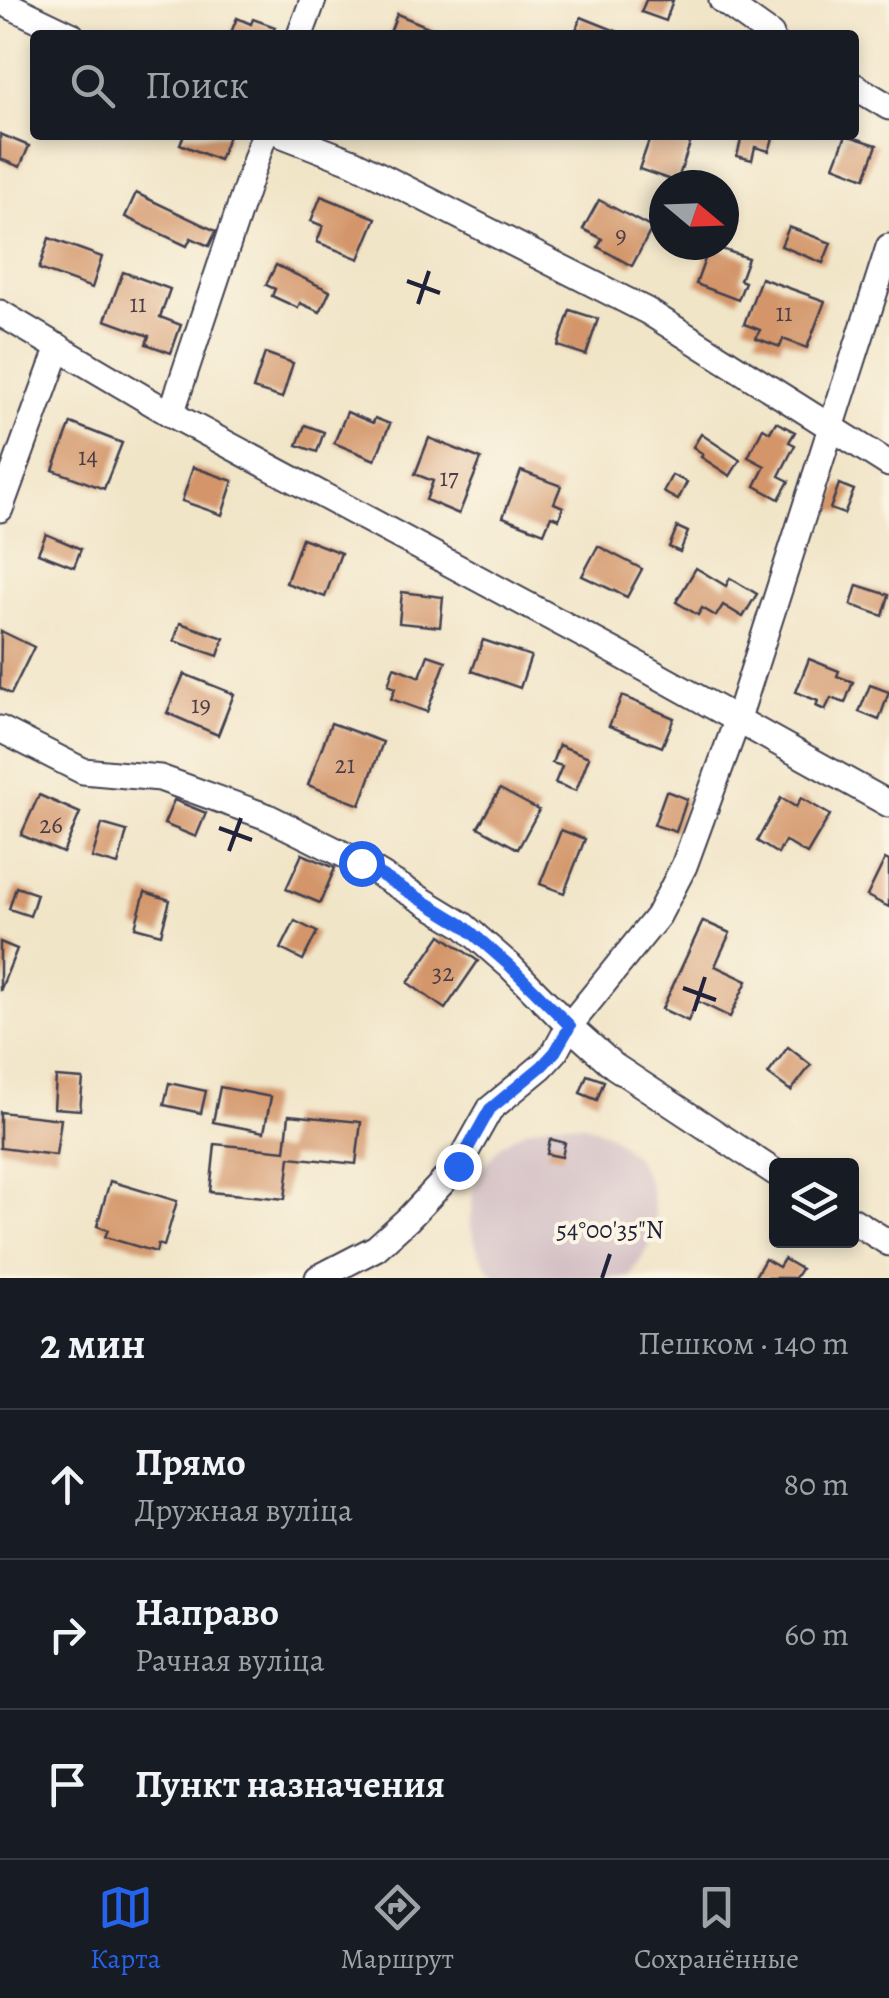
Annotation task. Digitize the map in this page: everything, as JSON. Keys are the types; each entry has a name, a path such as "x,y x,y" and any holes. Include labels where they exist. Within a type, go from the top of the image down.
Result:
{"street":[{"path":"302,30 313,0"},
{"path":"722,0 765,30"},
{"path":"0,1 61,30"},
{"path":"859,89 889,107"},
{"path":"171,414 262,140"},
{"path":"296,140 353,162 647,312 889,464"},
{"path":"318,1278 376,1248 458,1166 490,1109 555,1052 570,1026 658,916 673,891 736,721 889,246"},
{"path":"0,314 171,414 620,654 889,804"},
{"path":"0,508 59,347"},
{"path":"0,729 83,770 160,778 268,817 361,863 463,925 614,1066 769,1168"},
{"path":"859,1224 889,1243"}],"shaded area":[{"path":"556,1122 585,1124 612,1136 635,1157 650,1184 655,1216 649,1247 629,1278 495,1278 478,1252 470,1224 472,1194 483,1167 502,1144 527,1129"}],"building":[{"path":"646,0 673,0 666,21 641,12"},
{"path":"397,14 436,30 391,30"},
{"path":"581,17 614,30 576,30"},
{"path":"237,18 275,27 274,30 232,30"},
{"path":"0,134 29,146 20,167 0,159"},
{"path":"859,139 877,145 865,178 834,166 844,140"},
{"path":"182,140 227,140 219,160 180,144"},
{"path":"649,140 691,140 681,170 649,172 639,169"},
{"path":"741,140 772,140 769,151 755,147 752,160 737,156"},
{"path":"136,193 216,231 209,246 191,238 187,246 125,217"},
{"path":"321,196 376,218 359,259 317,242 323,226 311,221"},
{"path":"599,200 649,226 649,234 632,266 598,247 602,239 583,229"},
{"path":"789,227 831,243 823,263 781,246"},
{"path":"49,238 102,257 92,288 39,269"},
{"path":"739,255 748,258 738,300 696,284 705,260 739,260"},
{"path":"276,265 330,291 320,312 300,303 298,308 272,296 275,289 266,285"},
{"path":"123,272 170,289 160,317 181,325 171,353 146,344 149,336 105,320"},
{"path":"761,278 825,301 807,348 783,339 780,347 756,338 760,330 744,324"},
{"path":"570,310 598,319 586,355 558,346"},
{"path":"265,353 293,363 282,398 253,389"},
{"path":"347,412 373,423 375,418 390,424 375,460 334,443"},
{"path":"776,422 795,432 789,442 795,445 779,476 789,481 779,499 755,486 765,466 748,457 763,428 770,432"},
{"path":"71,423 122,443 104,489 53,470"},
{"path":"305,425 324,432 317,452 297,445"},
{"path":"701,434 740,460 730,476 693,447"},
{"path":"429,438 481,459 459,514 426,500 433,481 415,474"},
{"path":"193,467 233,481 222,515 182,501"},
{"path":"521,471 561,486 554,503 563,507 559,519 551,516 544,533 503,517"},
{"path":"672,475 687,482 678,500 663,492"},
{"path":"839,484 854,490 844,514 830,509"},
{"path":"677,527 688,532 680,552 669,547"},
{"path":"46,534 81,549 74,567 38,553"},
{"path":"302,538 341,553 325,597 286,583"},
{"path":"598,546 642,569 627,597 582,576"},
{"path":"696,568 726,586 730,578 757,594 743,617 723,605 716,616 702,608 698,615 676,602"},
{"path":"857,585 889,595 883,616 851,605"},
{"path":"402,592 443,597 440,627 399,623"},
{"path":"180,623 224,638 218,656 174,641"},
{"path":"1,631 34,647 11,694 0,688"},
{"path":"483,640 531,656 520,688 472,671"},
{"path":"428,655 446,661 427,712 391,699 395,688 388,685 394,667 420,677"},
{"path":"809,659 839,671 837,676 853,682 845,703 831,698 825,710 816,706 818,701 796,692"},
{"path":"184,674 234,694 218,735 167,713"},
{"path":"870,685 889,692 879,720 859,712"},
{"path":"622,696 674,718 662,747 609,726"},
{"path":"331,723 383,742 360,805 308,785"},
{"path":"559,745 589,757 576,791 555,783 562,766 552,763"},
{"path":"500,789 539,810 518,849 478,827"},
{"path":"666,791 687,799 676,832 654,825"},
{"path":"39,795 80,813 63,853 21,835"},
{"path":"781,798 796,807 801,798 830,815 807,854 785,841 778,854 757,841"},
{"path":"174,800 206,813 196,837 164,824"},
{"path":"102,824 127,831 118,865 92,858"},
{"path":"561,830 585,839 564,893 540,884"},
{"path":"302,854 335,868 320,903 286,889"},
{"path":"885,859 889,861 889,907 867,896"},
{"path":"16,887 37,894 30,916 9,909"},
{"path":"145,892 170,900 161,934 135,927"},
{"path":"295,921 317,932 303,960 281,949"},
{"path":"703,921 730,933 715,966 747,981 730,1017 697,1001 688,1021 662,1009"},
{"path":"441,935 478,961 445,1009 408,983"},
{"path":"0,942 17,949 0,991"},
{"path":"788,1047 811,1065 791,1091 768,1074"},
{"path":"587,1075 604,1081 597,1100 580,1093"},
{"path":"56,1077 83,1079 80,1110 54,1108"},
{"path":"169,1083 206,1091 201,1113 164,1105"},
{"path":"220,1087 271,1097 264,1132 213,1122"},
{"path":"0,1112 61,1119 56,1155 0,1148"},
{"path":"289,1115 361,1122 356,1164 290,1157 285,1199 210,1192 215,1144 285,1151"},
{"path":"550,1139 565,1143 562,1157 547,1154"},
{"path":"110,1181 177,1201 164,1246 158,1244 156,1252 105,1237 108,1230 97,1226"},
{"path":"765,1259 779,1267 784,1259 801,1269 795,1278 754,1278"}],"route":[{"path":"361,863 463,925 570,1026 542,1066 490,1109 458,1166"}]}
